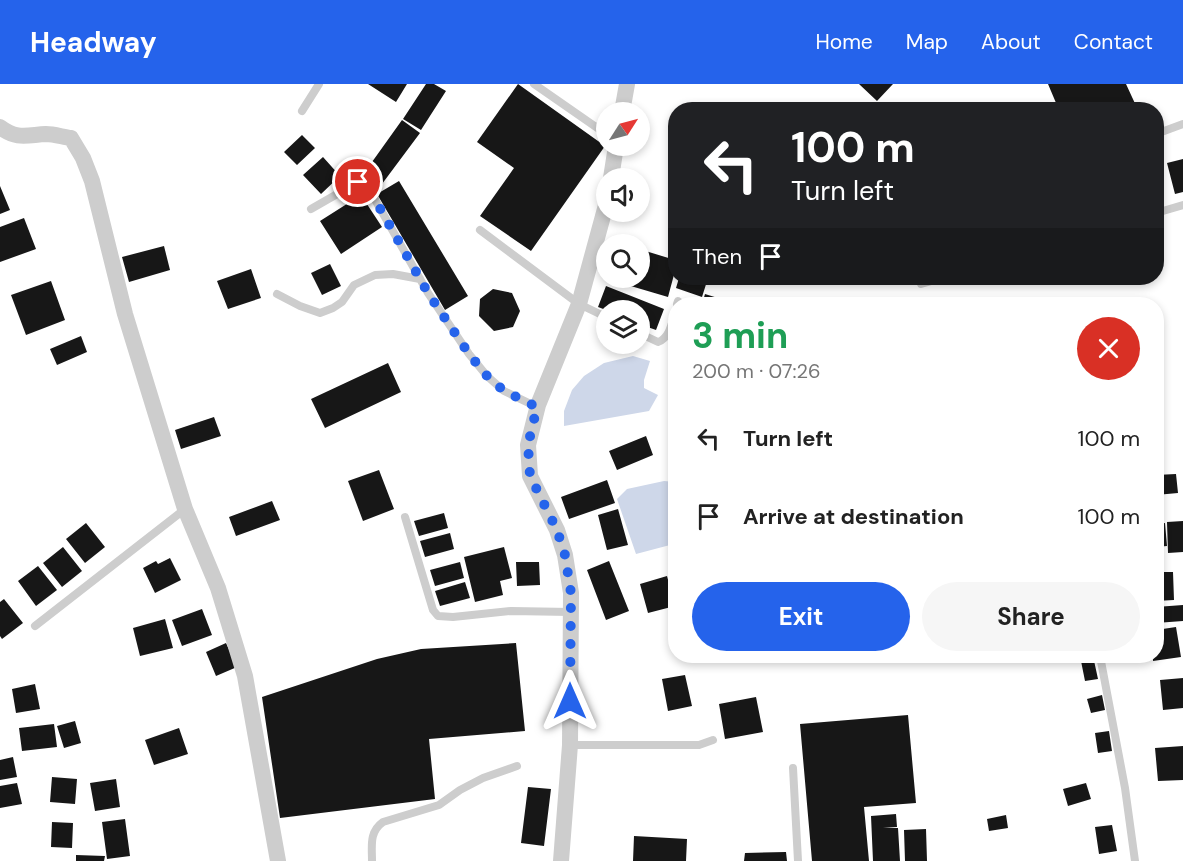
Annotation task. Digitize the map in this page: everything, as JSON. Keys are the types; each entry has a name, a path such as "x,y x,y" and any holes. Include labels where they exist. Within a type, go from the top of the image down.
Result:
{"street":[{"path":"624,102 627,84"},
{"path":"0,127 10,135 49,134 70,138 83,158 92,181 125,314 185,508 218,588 245,676 278,861"},
{"path":"561,861 570,745 571,593 565,555 557,530 530,476 528,445 537,407 579,304 601,222"}],"lane":[{"path":"302,111 319,84"},
{"path":"534,84 596,127"},
{"path":"1164,131 1183,124"},
{"path":"311,209 358,182 369,189 420,279 469,354 487,376 504,391 537,407"},
{"path":"1164,211 1183,205"},
{"path":"480,230 579,304 596,312"},
{"path":"277,294 320,313 342,302 354,285 375,275 393,274 420,279"},
{"path":"650,338 658,342 663,340 668,333"},
{"path":"35,626 185,508"},
{"path":"405,517 433,610 438,616 453,617 511,611 571,612"},
{"path":"1101,663 1125,788 1135,861"},
{"path":"570,745 699,745 713,740"},
{"path":"372,861 372,835 376,827 383,822 439,805 460,790 483,778 517,766"},
{"path":"793,768 798,861"}],"water":[{"path":"633,356 650,361 644,388 658,395 649,411 564,426 564,411 572,390 584,376 604,363"},
{"path":"668,481 668,546 636,554 617,499 627,489"}],"building":[{"path":"368,84 407,84 396,102"},
{"path":"426,84 434,84 446,91 421,130 403,119"},
{"path":"518,84 596,140 596,156 598,156 531,251 480,216 514,168 477,142"},
{"path":"859,84 893,84 877,101"},
{"path":"1048,84 1126,84 1134,102 1056,102"},
{"path":"402,120 420,133 379,188 362,176"},
{"path":"302,135 315,148 297,165 284,152"},
{"path":"323,157 340,176 321,194 303,175"},
{"path":"1183,159 1183,192 1175,194 1167,163"},
{"path":"399,181 468,296 445,310 377,194"},
{"path":"0,186 10,210 0,214"},
{"path":"361,195 382,227 341,254 320,221"},
{"path":"24,218 36,249 0,262 0,227"},
{"path":"164,246 170,270 129,282 122,257"},
{"path":"650,252 668,258 668,285 671,285 668,297 638,288 650,288"},
{"path":"330,264 341,286 322,295 311,273"},
{"path":"251,269 261,298 228,309 217,281"},
{"path":"51,281 65,320 26,335 11,295"},
{"path":"677,285 706,285 702,297 676,288"},
{"path":"605,288 611,288 641,300 601,300"},
{"path":"493,289 512,293 520,311 513,327 494,331 479,316 480,299"},
{"path":"650,303 664,309 656,330 650,328"},
{"path":"81,336 87,352 57,365 50,349"},
{"path":"388,363 401,392 325,428 311,399"},
{"path":"214,417 221,436 181,449 175,430"},
{"path":"646,436 653,455 617,470 609,451"},
{"path":"379,470 394,509 363,521 348,481"},
{"path":"1176,474 1178,493 1164,494 1164,475"},
{"path":"607,480 615,503 569,519 561,497"},
{"path":"272,501 280,520 236,536 229,517"},
{"path":"618,509 628,545 607,550 598,515"},
{"path":"444,513 448,528 419,536 414,521"},
{"path":"1183,521 1183,552 1168,553 1167,522"},
{"path":"86,523 105,547 85,563 66,539"},
{"path":"1164,523 1167,546 1164,546"},
{"path":"450,533 454,549 425,557 420,541"},
{"path":"63,547 82,571 62,587 43,563"},
{"path":"504,547 512,578 500,581 503,595 475,602 464,557"},
{"path":"170,558 181,580 155,593 143,568 156,561 158,564"},
{"path":"609,561 629,611 606,620 587,570"},
{"path":"460,562 464,578 435,586 430,570"},
{"path":"516,562 539,562 540,585 517,586"},
{"path":"38,566 57,590 36,606 18,581"},
{"path":"1164,572 1173,572 1174,600 1164,601"},
{"path":"667,576 668,608 648,613 640,584"},
{"path":"465,582 470,598 440,606 435,591"},
{"path":"4,599 23,623 2,639 0,636 0,602"},
{"path":"1183,605 1183,621 1164,622 1164,606"},
{"path":"202,609 212,635 182,646 172,620"},
{"path":"165,619 173,648 140,656 133,628"},
{"path":"1176,627 1181,657 1164,659 1164,629"},
{"path":"226,643 237,667 216,676 206,652"},
{"path":"516,643 525,731 429,739 435,799 280,818 262,697 377,659 421,649"},
{"path":"1081,663 1095,663 1098,679 1085,681"},
{"path":"685,675 692,706 668,711 662,679"},
{"path":"1183,678 1183,708 1163,710 1160,680"},
{"path":"35,684 40,709 16,713 12,689"},
{"path":"1102,695 1105,710 1091,713 1087,699"},
{"path":"756,697 763,732 725,739 719,704"},
{"path":"908,715 916,803 864,807 869,861 812,861 800,724"},
{"path":"75,721 81,743 64,748 57,726"},
{"path":"54,724 57,747 22,751 19,728"},
{"path":"179,728 188,754 154,765 145,740"},
{"path":"1109,731 1112,751 1098,753 1095,733"},
{"path":"1183,746 1183,780 1158,781 1155,748"},
{"path":"13,757 17,777 0,780 0,760"},
{"path":"52,777 77,779 75,804 50,802"},
{"path":"116,779 120,807 95,811 90,783"},
{"path":"17,783 22,804 0,808 0,786"},
{"path":"1086,783 1091,799 1068,806 1063,789"},
{"path":"528,787 551,789 544,846 521,843"},
{"path":"896,814 897,827 883,828 898,828 900,861 873,861 871,816"},
{"path":"1006,815 1008,828 989,831 987,819"},
{"path":"125,819 130,856 107,859 102,822"},
{"path":"52,822 73,823 72,848 51,847"},
{"path":"1112,825 1117,851 1099,854 1095,827"},
{"path":"926,829 927,861 905,861 904,830"},
{"path":"634,836 687,839 686,861 633,861"},
{"path":"786,852 787,861 744,861 745,853"},
{"path":"76,855 105,856 104,861 76,861"}],"route":[{"path":"358,182 369,189 428,293 469,354 487,376 504,391 537,407 528,445 530,476 557,530 565,555 571,593 570,701"}]}
